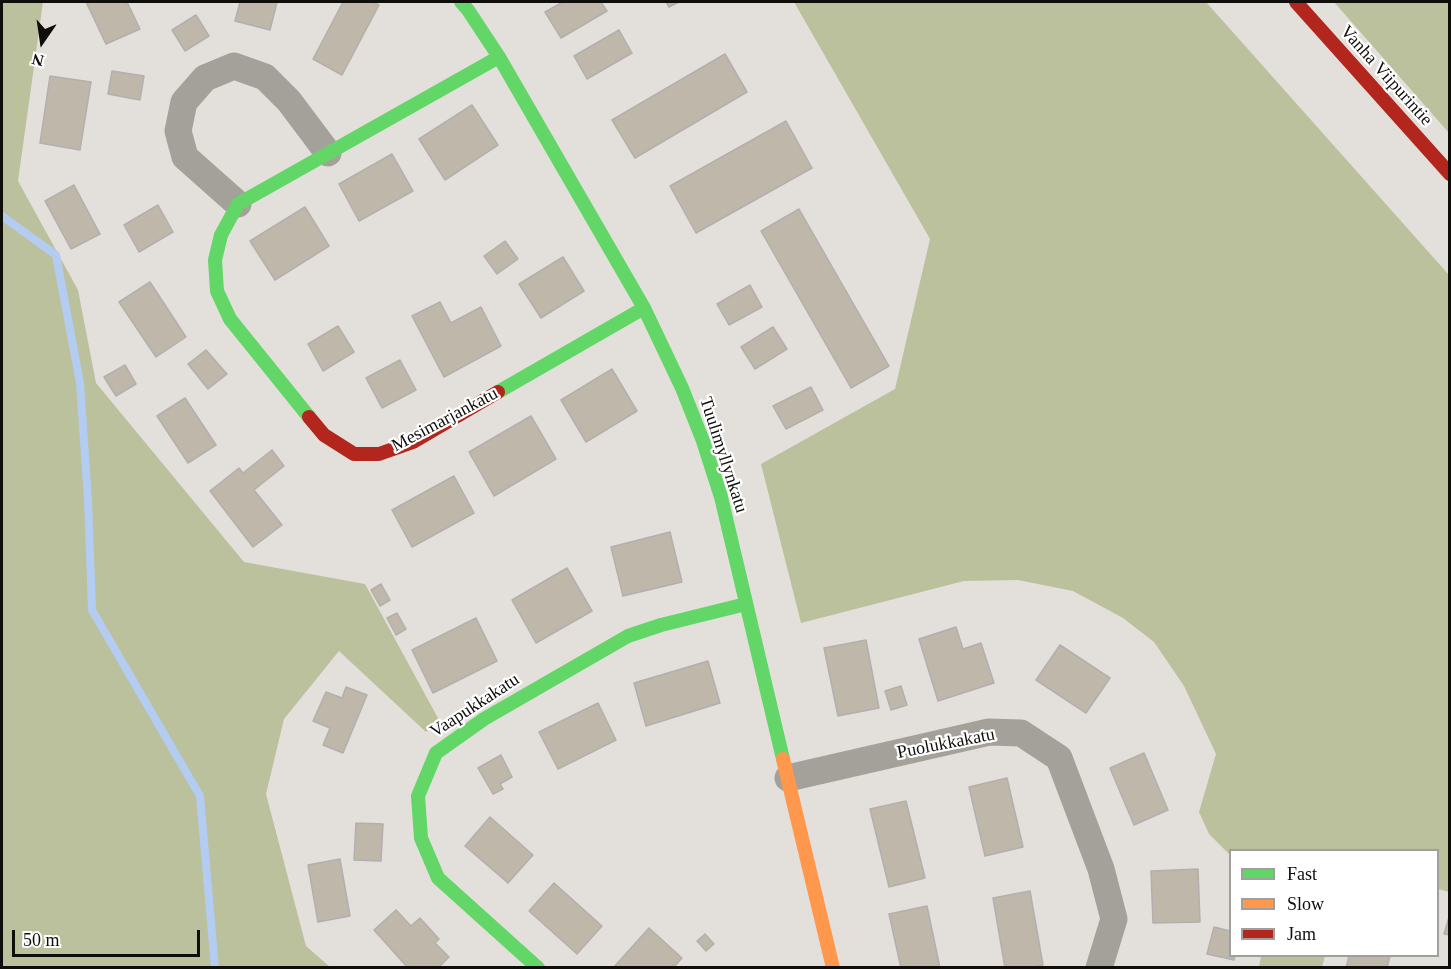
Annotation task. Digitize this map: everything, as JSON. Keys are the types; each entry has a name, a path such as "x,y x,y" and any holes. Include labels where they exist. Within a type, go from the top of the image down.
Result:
{"street":[{"name":"Tuulimyllynkatu","path":"461,2 500,57 644,308 682,388 703,441 721,497 833,968"},
{"name":"Vanha Viipurintie","path":"1296,2 1449,174"},
{"path":"328,153 289,101 264,77 234,66 205,78 183,102 178,131 185,157 238,204 500,57"},
{"name":"Mesimarjankatu","path":"238,204 221,235 215,260 217,291 230,319 324,435 354,454 379,454 413,442 644,308"},
{"name":"Vaapukkakatu","path":"538,968 438,878 421,838 418,796 435,753 484,719 628,636 661,625 746,604"},
{"name":"Puolukkakatu","path":"788,778 989,732 1021,733 1059,758 1101,869 1114,919 1100,968"}],"green space":[{"path":"2,2 43,2 18,181 78,290 96,383 244,562 365,584 439,720 426,732 339,651 284,719 266,794 306,946 330,967 2,967"},
{"path":"794,2 1206,2 1449,275 1449,892 1439,889 1439,849 1229,849 1229,854 1209,834 1199,812 1216,754 1184,686 1154,642 1123,618 1073,591 1018,580 964,581 801,623 761,464 895,389 930,239"},
{"path":"1334,2 1449,2 1449,133"},
{"path":"1261,957 1325,957 1322,967 1259,967"}],"building":[{"path":"86,2 127,2 140,29 106,44"},
{"path":"240,2 277,2 270,30 235,21"},
{"path":"343,2 372,2 379,5 342,75 313,59"},
{"path":"563,2 601,2 607,11 561,38 545,12"},
{"path":"666,2 679,2 669,7"},
{"path":"196,15 209,36 185,51 172,30"},
{"path":"619,30 632,53 587,79 574,56"},
{"path":"725,54 747,92 635,158 612,120"},
{"path":"112,71 144,76 140,100 108,94"},
{"path":"50,76 91,82 80,150 40,143"},
{"path":"472,105 498,145 445,180 419,139"},
{"path":"786,121 812,168 696,233 670,186"},
{"path":"392,154 413,191 359,221 339,184"},
{"path":"74,185 100,234 71,249 45,201"},
{"path":"158,205 173,232 139,252 124,225"},
{"path":"305,207 329,246 275,280 250,241"},
{"path":"799,209 889,366 851,388 761,231"},
{"path":"505,241 518,259 497,274 484,256"},
{"path":"563,257 584,291 541,318 519,284"},
{"path":"150,282 186,337 156,357 119,302"},
{"path":"750,285 762,307 729,325 717,304"},
{"path":"440,302 451,323 481,307 501,346 444,377 412,316"},
{"path":"338,326 354,352 323,371 308,344"},
{"path":"773,327 787,349 755,369 741,347"},
{"path":"206,350 227,374 208,389 188,364"},
{"path":"400,360 416,390 382,408 366,378"},
{"path":"125,365 136,384 116,396 104,377"},
{"path":"612,369 637,411 586,442 561,400"},
{"path":"811,387 823,410 786,429 773,406"},
{"path":"185,398 216,445 188,463 157,416"},
{"path":"531,416 556,459 494,496 469,452"},
{"path":"272,450 284,466 254,490 282,525 253,547 210,491 239,468 243,473"},
{"path":"454,476 474,513 412,547 392,510"},
{"path":"670,532 682,582 623,596 611,547"},
{"path":"567,568 592,611 536,643 512,600"},
{"path":"381,584 390,600 380,606 371,590"},
{"path":"397,613 406,629 396,635 387,618"},
{"path":"476,618 497,661 433,693 412,650"},
{"path":"956,627 963,649 981,643 994,683 938,701 919,639"},
{"path":"866,640 879,708 838,716 824,648"},
{"path":"1060,645 1110,678 1086,713 1036,680"},
{"path":"708,661 720,703 646,726 634,683"},
{"path":"901,686 907,705 891,710 885,691"},
{"path":"346,687 367,695 343,753 323,745 330,728 313,721 326,692 342,698"},
{"path":"598,703 616,740 558,769 539,732"},
{"path":"1144,753 1168,810 1134,825 1110,768"},
{"path":"501,755 512,777 500,784 503,789 493,794 478,768"},
{"path":"1007,778 1023,847 985,856 969,787"},
{"path":"906,801 925,878 889,887 870,809"},
{"path":"490,817 533,855 508,883 465,846"},
{"path":"356,823 383,824 381,861 354,860"},
{"path":"340,859 350,916 318,922 308,865"},
{"path":"1198,869 1200,922 1153,923 1151,871"},
{"path":"554,883 602,926 577,954 529,911"},
{"path":"1030,891 1043,965 1005,968 993,898"},
{"path":"927,906 940,968 901,968 889,914"},
{"path":"396,910 411,926 420,918 439,939 435,943 449,957 438,968 408,968 374,930"},
{"path":"1450,914 1450,935 1444,934"},
{"path":"1214,927 1229,931 1229,957 1235,957 1234,960 1207,954"},
{"path":"649,928 682,958 673,968 613,968"},
{"path":"705,934 714,944 706,951 697,941"},
{"path":"1349,957 1390,957 1387,968 1346,968"}],"waterway":[{"path":"2,216 56,255 80,383 88,500 92,610 200,796 215,968"}],"traffic: fast":[{"path":"461,2 499,57 644,308 682,388 703,441 721,497 783,759"},
{"path":"309,417 230,319 217,291 215,260 221,235 238,204 499,57"},
{"path":"498,392 644,308"},
{"path":"538,968 438,878 421,838 418,796 436,753 484,719 628,636 661,625 746,604"}],"traffic: slow":[{"path":"783,759 833,968"}],"traffic: jam":[{"path":"1296,2 1450,174"},
{"path":"309,417 324,435 354,454 379,454 413,442 498,392"}]}
